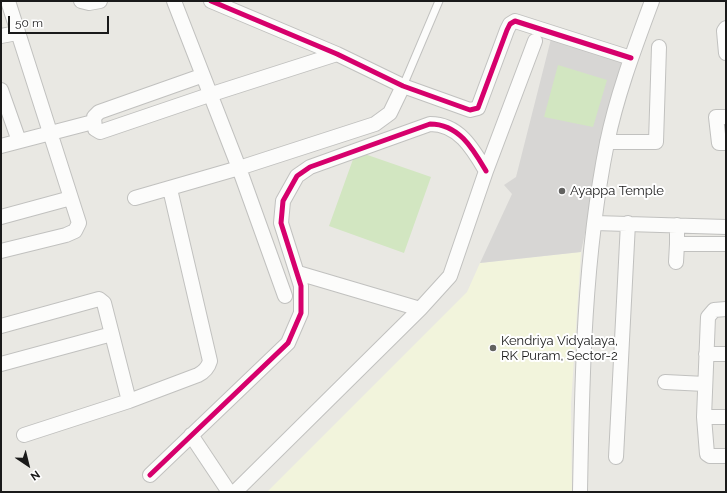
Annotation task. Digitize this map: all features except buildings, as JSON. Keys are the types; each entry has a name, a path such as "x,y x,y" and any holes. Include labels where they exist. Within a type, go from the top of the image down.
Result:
{"street":[{"path":"1,251 66,235 75,231 79,223 8,1"},
{"path":"81,1 89,3 100,1"},
{"path":"174,1 285,296"},
{"path":"210,1 337,54 404,86 466,109 477,109 507,30 510,24 515,21 631,58"},
{"path":"580,492 586,307 595,223 608,142 631,58 652,1"},
{"path":"726,28 724,31 726,53"},
{"path":"1,36 17,33"},
{"path":"235,492 420,309 450,276 486,171 534,41"},
{"path":"608,142 656,142 659,47"},
{"path":"201,76 99,112 94,117 94,128 100,132 337,54"},
{"path":"135,198 170,189 375,124 390,113 404,86"},
{"path":"1,90 4,106 19,141"},
{"path":"726,117 716,118 719,142 726,143"},
{"path":"1,146 93,122"},
{"path":"150,475 288,344 301,313 301,286 281,222 283,201 297,176 310,167 430,124 439,124 461,135 473,149 486,171"},
{"path":"24,435 129,401 204,372 210,361 170,189"},
{"path":"1,217 71,198"},
{"path":"595,223 726,227"},
{"path":"616,457 628,223"},
{"path":"676,262 677,225"},
{"path":"677,244 726,244"},
{"path":"298,273 420,309"},
{"path":"1,326 97,299 104,303 129,401"},
{"path":"726,309 714,310 708,317 704,417 707,454 710,456 726,456"},
{"path":"1,364 112,334"},
{"path":"706,354 726,354"},
{"path":"665,382 705,384"},
{"path":"704,417 726,417"},
{"path":"192,436 229,492"}],"lane":[{"path":"404,86 439,1"}],"shaded area":[{"path":"551,39 626,64 604,142 581,252 480,263 512,194 504,185 516,177"},
{"name":"Kendriya Vidyalaya, RK Puram, Sector-2","path":"581,252 571,404 572,492 267,492 467,292 480,263"}],"green space":[{"path":"558,65 607,80 593,127 544,117"},
{"path":"356,151 431,177 404,253 329,226"}],"cycle path":[{"path":"211,1 337,54 403,86 470,110 478,108 507,30 510,24 515,21 631,58"},
{"path":"150,475 288,343 301,313 301,286 281,223 283,201 297,176 310,167 430,124 440,125 457,133 470,146 486,171"}],"place":[{"name":"Ayappa Temple","path":"562,191"},
{"name":"Kendriya Vidyalaya, RK Puram, Sector-2","path":"493,348"}]}
